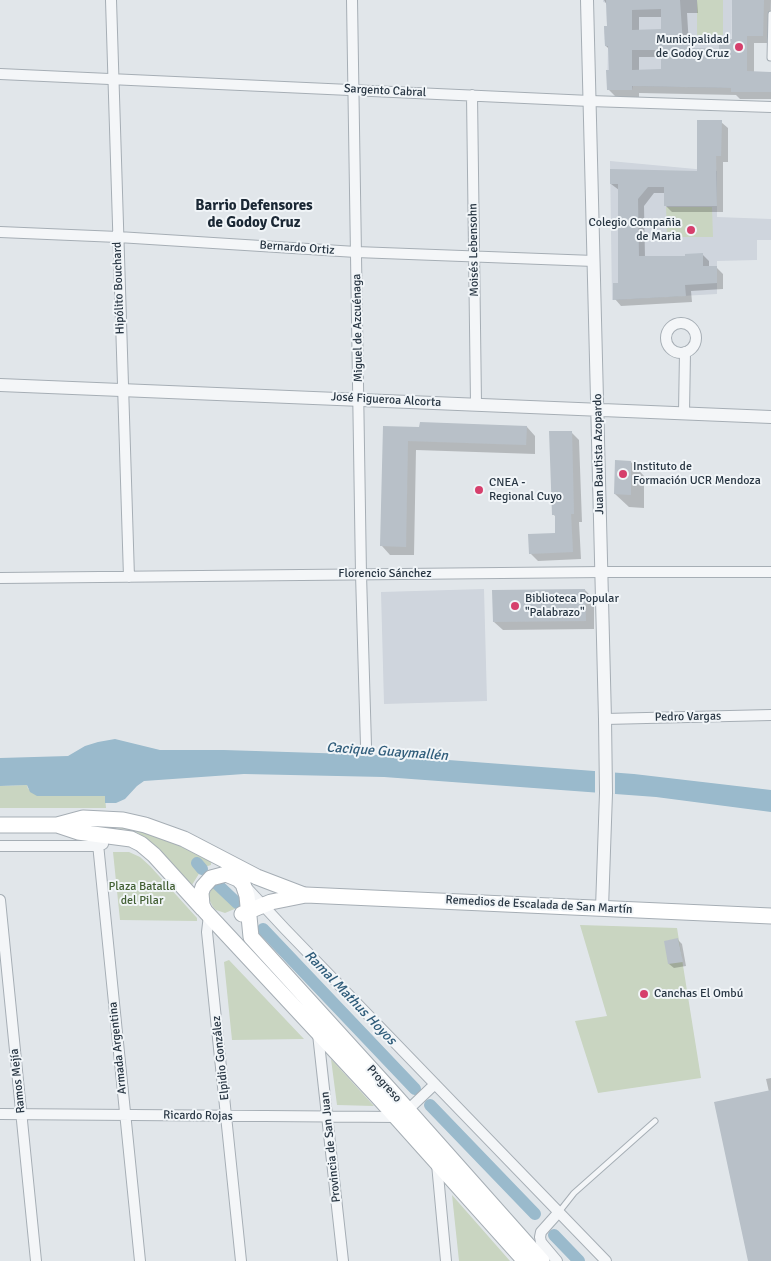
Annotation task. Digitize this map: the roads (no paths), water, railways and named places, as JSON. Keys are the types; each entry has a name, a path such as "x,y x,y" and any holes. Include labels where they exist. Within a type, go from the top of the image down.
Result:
{"main road":[{"name":"Remedios de Escalada de San Martín","path":"58,825 83,818 111,819 134,822 160,829 192,843 257,877 306,895"},
{"path":"0,825 58,825"},
{"name":"Progreso","path":"58,825 98,840 116,836 131,839 145,847 164,865 318,1032 405,1111 437,1164 524,1261"},
{"path":"192,843 220,863 238,880 246,890 250,907 237,918 226,921 209,915 201,899 203,887 207,882 219,875 238,880 257,877"},
{"name":"Remedios de Escalada de San Martín","path":"250,907 306,895 771,916"},
{"name":"Progreso","path":"250,907 251,938 542,1261"}],"street":[{"name":"Hipólito Bouchard","path":"111,0 129,577"},
{"name":"Miguel de Azcuénaga","path":"352,0 361,574 366,746"},
{"name":"Juan Bautista Azopardo","path":"588,0 606,719 606,793 602,908"},
{"name":"Sargento Cabral","path":"0,74 590,101 771,107"},
{"name":"Moisés Lebensohn","path":"472,95 476,404"},
{"name":"Bernardo Ortiz","path":"0,232 118,237 356,252 594,261"},
{"path":"684,413 685,352"},
{"name":"José Figueroa Alcorta","path":"0,384 771,416"},
{"name":"Florencio Sánchez","path":"0,578 771,572"},
{"name":"Pedro Vargas","path":"606,719 771,715"},
{"path":"0,846 98,840"},
{"name":"Armada Argentina","path":"98,840 140,1261"},
{"path":"284,899 279,904 278,912 285,930"},
{"name":"Ramos Mejía","path":"0,900 36,1261"},
{"path":"250,907 285,930 435,1084 556,1216 606,1261"},
{"name":"Elpidio González","path":"209,915 207,932 242,1261"},
{"name":"Provincia de San Juan","path":"318,1032 343,1261"},
{"path":"405,1111 435,1084"},
{"name":"Ricardo Rojas","path":"0,1114 328,1117 405,1111"},
{"path":"437,1164 446,1261"},
{"path":"556,1216 541,1232 541,1242 557,1261"}],"lane":[{"path":"770,58 771,14"},
{"path":"556,1216 574,1193 655,1121"}],"water":[{"path":"115,739 160,750 382,755 634,774 771,790 771,812 656,797 384,777 244,774 144,781 125,799 116,803 105,803 105,796 37,796 30,792 27,785 0,786 0,758 68,756 85,746"}],"waterway":[{"name":"Ramal Mathus Hoyos","path":"197,863 202,869"},
{"name":"Ramal Mathus Hoyos","path":"217,884 237,903"},
{"name":"Ramal Mathus Hoyos","path":"263,929 415,1089"},
{"name":"Ramal Mathus Hoyos","path":"430,1105 535,1214"},
{"name":"Ramal Mathus Hoyos","path":"554,1235 579,1261"}],"place":[{"name":"Municipalidad de Godoy Cruz","path":"739,47"},
{"name":"Colegio Compañia de Maria","path":"691,230"},
{"name":"Instituto de Formación UCR Mendoza","path":"623,474"},
{"name":"CNEA - Regional Cuyo","path":"479,490"},
{"name":"Biblioteca Popular \"Palabrazo\"","path":"515,606"},
{"name":"Canchas El Ombú","path":"644,994"}],"district":[{"name":"Barrio Defensores de Godoy Cruz","path":"254,214"}],"water label":[{"name":"Cacique Guaymallén","path":"387,752"}],"park label":[{"name":"Plaza Batalla del Pilar","path":"142,894"}]}
